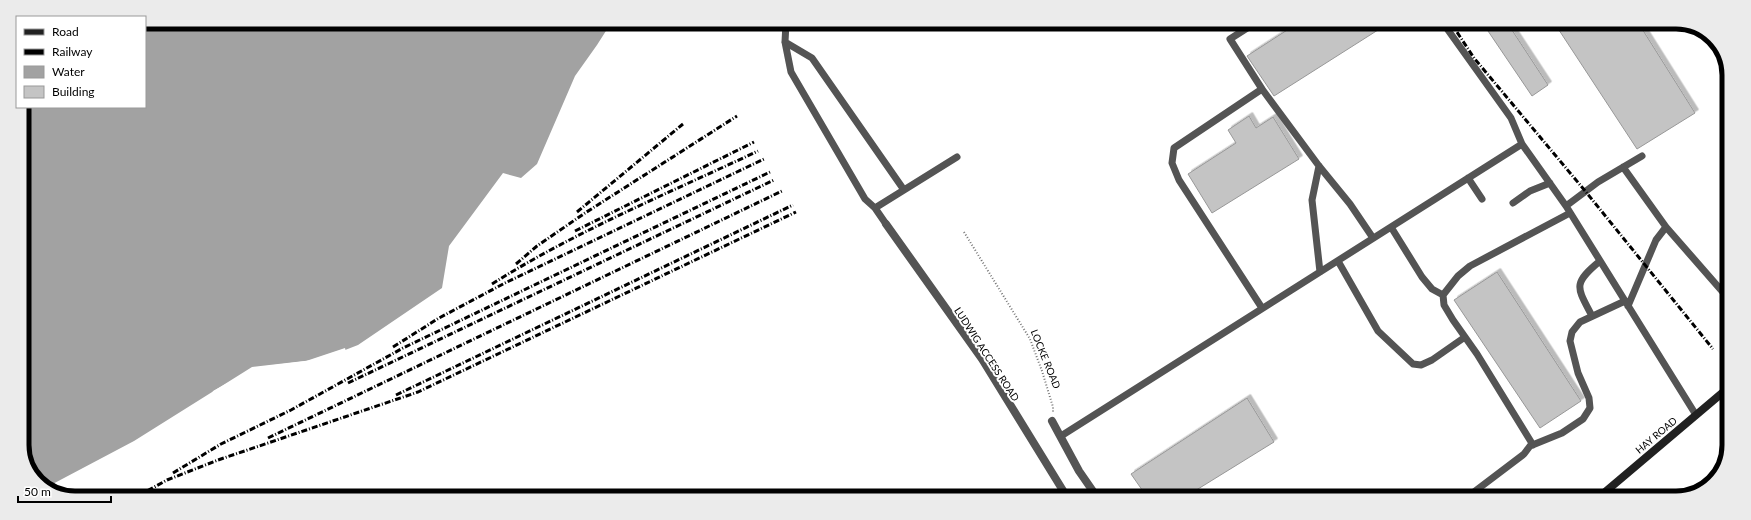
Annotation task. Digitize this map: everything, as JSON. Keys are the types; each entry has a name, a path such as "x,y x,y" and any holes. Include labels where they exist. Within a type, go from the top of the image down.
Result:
{"main road":[{"name":"HAY ROAD","path":"1606,491 1722,393"}],"street":[{"name":"LUDWIG ACCESS ROAD","path":"886,224 982,359 1063,491"},
{"path":"1052,421 1079,472 1093,491"}],"lane":[{"path":"786,29 785,42 791,72 865,199 875,208 886,224"},
{"path":"1246,29 1230,39 1262,89 1319,166 1350,204 1373,238"},
{"path":"1447,29 1511,118 1522,144 1566,206 1696,415"},
{"path":"785,42 812,58 904,190"},
{"path":"1262,89 1174,148 1172,163 1179,180 1262,308"},
{"path":"1061,436 1522,144"},
{"path":"1566,206 1598,182 1642,156"},
{"path":"875,208 956,157"},
{"path":"1319,166 1312,200 1320,272"},
{"path":"1624,167 1666,228 1722,291"},
{"path":"1468,178 1482,199"},
{"path":"1513,203 1530,191 1550,183"},
{"path":"1533,445 1444,305 1443,295 1458,276 1470,266 1570,213"},
{"path":"1392,227 1422,277 1432,289 1443,295"},
{"path":"1476,491 1533,445 1562,433 1583,419 1590,408 1589,398 1578,373 1570,341 1572,332 1580,322 1592,316 1626,304 1656,240 1666,228"},
{"path":"1338,261 1378,331 1412,364 1421,365 1432,360 1465,337"},
{"path":"1592,316 1579,289 1579,283 1588,270 1600,261"}],"path":[{"name":"LOCKE ROAD","path":"964,232 1030,339 1053,406 1052,421"}],"water":[{"path":"146,29 607,29 575,76 537,164 521,178 503,173 449,246 442,288 358,345 322,359 252,367 134,441 52,484 40,475 35,468 30,454 29,108 146,108"}],"pier":[{"path":"345,348 346,352 322,361 253,369 258,367 306,361"},
{"path":"251,370 235,380 212,394 213,391"}],"building":[{"path":"1289,29 1380,29 1274,96 1247,56"},
{"path":"1491,29 1511,29 1548,85 1532,96 1488,31"},
{"path":"1558,29 1642,29 1695,113 1637,149"},
{"path":"1249,116 1256,128 1273,117 1299,159 1212,213 1188,174 1236,143 1228,130"},
{"path":"1497,272 1581,401 1540,428 1454,300"},
{"path":"1247,398 1274,442 1195,491 1143,491 1131,474"}],"railway":[{"path":"1455,29 1474,58 1586,192 1713,349"},
{"path":"516,264 537,246 585,213 737,116"},
{"path":"577,212 683,124"},
{"path":"575,231 754,142"},
{"path":"492,284 556,247 758,151"},
{"path":"393,347 439,318 505,283 764,159"},
{"path":"173,473 221,444 291,410 403,348 770,172"},
{"path":"348,383 774,180"},
{"path":"268,438 782,191"},
{"path":"396,395 793,205"},
{"path":"147,491 167,480 218,460 418,392 796,212"}]}
